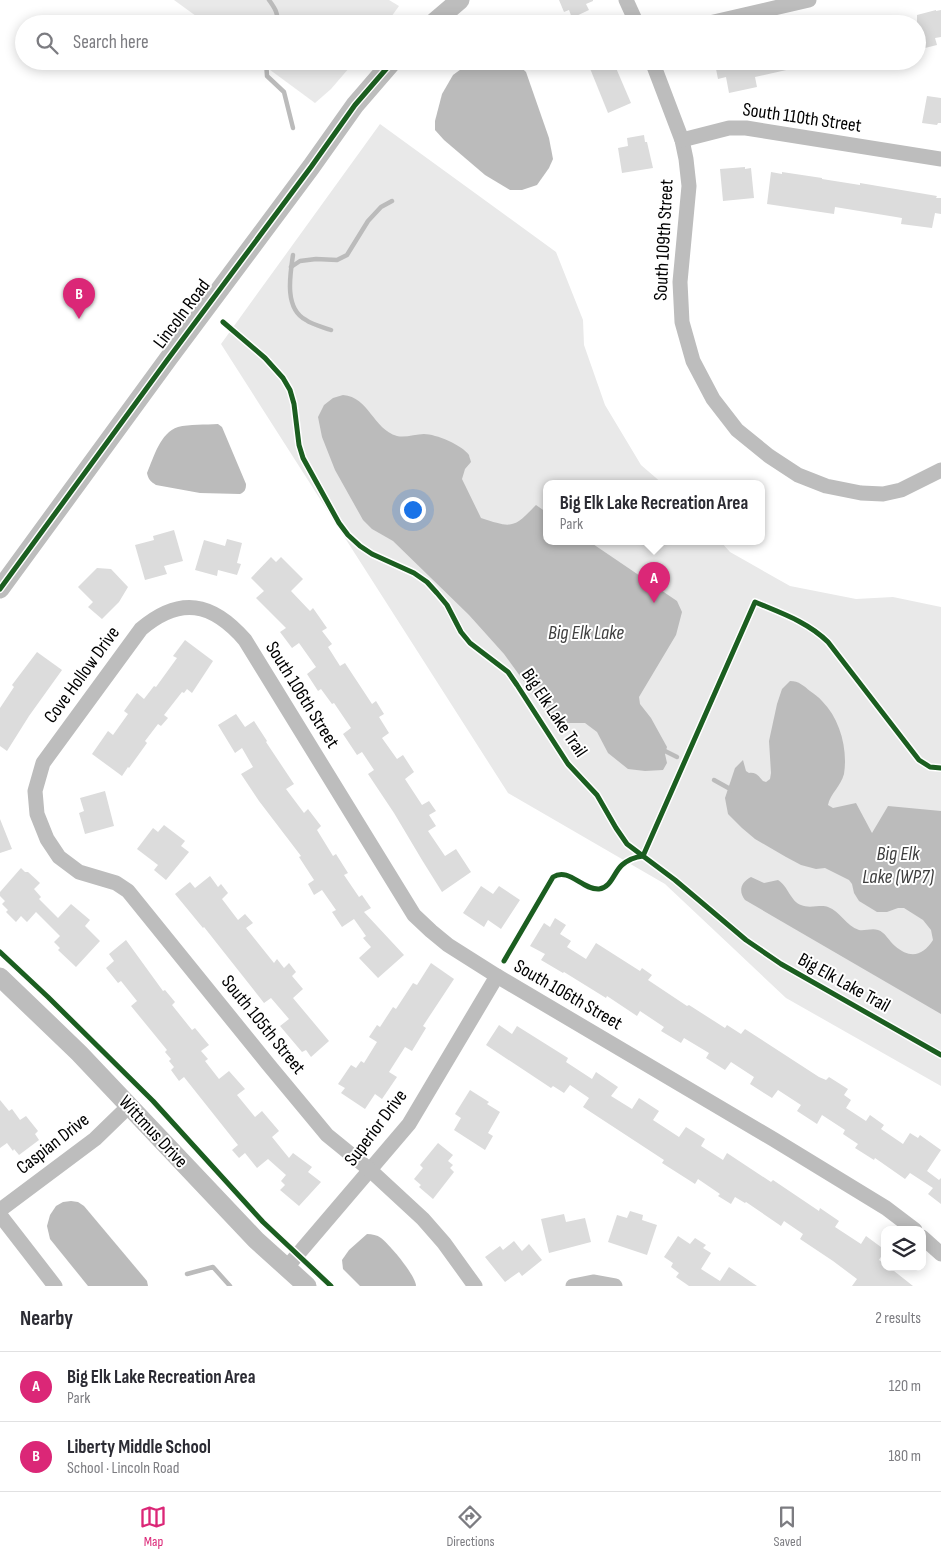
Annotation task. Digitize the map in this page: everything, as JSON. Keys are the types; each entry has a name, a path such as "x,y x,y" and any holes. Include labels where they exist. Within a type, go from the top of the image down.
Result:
{"street":[{"path":"442,15 460,0"},
{"path":"626,0 633,15"},
{"path":"745,15 809,0"},
{"name":"Lincoln Road","path":"0,589 355,105 385,70"},
{"path":"655,70 682,140"},
{"name":"South 110th Street","path":"682,140 729,128 746,128 941,159"},
{"name":"South 109th Street","path":"682,140 689,186 680,282 682,322 693,361 713,399 737,430 769,456 798,474 826,486 861,493 883,494 901,490 941,470"},
{"name":"Cove Hollow Drive","path":"35,791 43,763 141,629 153,618 168,611 185,607"},
{"name":"South 106th Street","path":"185,607 203,608 220,616 234,627 245,640 414,915 448,946 782,1144 886,1208 910,1226"},
{"name":"South 105th Street","path":"35,791 37,814 47,839 58,857 79,872 116,883 128,891 327,1134 370,1170 423,1219 444,1243 475,1286"},
{"name":"Superior Drive","path":"288,1268 409,1124 497,976"},
{"name":"Wittmus Drive","path":"0,977 79,1052 256,1240 306,1286"},
{"name":"Caspian Drive","path":"0,1210 95,1139 129,1106"},
{"path":"0,1215 55,1286"},
{"path":"926,1241 941,1254"},
{"path":"573,1286 592,1282 614,1286"}],"shaded area":[{"path":"174,0 389,0 399,6 392,15 195,15"},
{"path":"270,70 347,70 331,89 315,103"},
{"path":"380,124 556,252 583,320 584,345 605,405 641,465 658,480 543,480 543,545 724,545 730,552 790,586 856,599 893,597 941,607 941,1086 786,998 665,884 508,793 221,344"}],"water":[{"path":"460,70 524,70 526,72 549,138 553,159 537,185 522,190 510,190 485,175 435,130 435,121 442,94 453,75"},
{"name":"Big Elk Lake","path":"343,395 359,401 382,427 397,436 424,434 435,436 455,444 466,451 471,462 465,469 462,479 481,518 499,524 512,524 522,519 536,505 543,510 543,545 594,545 677,601 682,612 676,635 639,697 640,704 651,718 667,747 665,754 667,763 663,770 645,771 628,769 608,753 597,732 585,723 563,723 552,720 504,654 469,615 393,541 372,529 363,520 335,470 322,437 318,417 324,405 333,398"},
{"path":"218,424 222,427 246,484 243,492 240,494 200,493 156,485 150,480 147,473 155,453 167,434 178,427 187,425"},
{"name":"Big Elk Lake (WP7)","path":"790,681 801,684 821,700 834,716 838,725 844,745 844,774 828,805 833,808 856,803 872,833 888,806 941,811 941,1014 745,900 743,897 741,890 743,884 751,877 764,883 778,880 798,903 808,907 828,907 859,930 878,930 895,946 906,953 916,954 921,952 933,940 931,930 923,920 904,908 877,912 859,901 849,880 825,868 816,869 801,865 786,857 755,839 728,814 725,798 735,768 743,760 746,771 756,774 766,782 770,779 769,741 782,689"},
{"path":"63,1202 78,1202 84,1206 147,1281 148,1286 88,1286 50,1239 47,1226 50,1215 56,1206"},
{"path":"367,1234 379,1237 390,1247 412,1275 416,1286 360,1286 343,1269 342,1260 349,1250"}],"building":[{"path":"559,0 593,0 586,4 589,10 578,15 571,15 569,10 564,12"},
{"path":"941,10 941,37 935,38 937,45 926,48 926,15 917,15"},
{"path":"591,70 617,70 631,103 608,113"},
{"path":"716,70 786,70 755,77 757,87 729,93 726,77 718,79"},
{"path":"927,96 941,98 941,123 937,125 922,123"},
{"path":"644,135 653,168 622,173 618,148 628,146 627,138"},
{"path":"745,167 745,169 751,168 754,198 723,201 720,169"},
{"path":"771,172 782,174 782,172 860,185 860,183 937,196 936,198 941,198 941,214 935,213 932,228 901,224 902,218 835,207 834,214 767,204"},
{"path":"174,530 183,561 164,566 167,574 145,580 135,545 154,540 153,536"},
{"path":"227,539 242,543 237,563 241,564 237,575 218,570 217,576 195,570 204,540 225,546"},
{"path":"271,557 276,562 281,557 303,579 291,591 310,611 313,608 327,628 322,631 332,644 328,647 340,666 345,663 372,704 376,701 384,714 379,717 389,733 382,738 397,759 403,755 414,772 405,779 422,805 429,801 436,811 429,815 436,826 428,831 445,856 456,849 471,872 442,892 368,774 374,770 362,752 357,755 343,734 351,728 334,703 332,704 321,689 318,691 307,674 316,667 299,643 292,648 280,632 286,628 256,598 264,591 251,578"},
{"path":"97,568 111,569 128,587 119,602 102,619 88,607 93,602 78,587"},
{"path":"185,640 213,661 192,693 187,689 184,693 182,692 164,715 168,718 161,726 158,724 145,741 147,743 122,776 92,754 108,731 113,735 128,714 124,711 137,693 144,699 154,686 156,687 177,658 173,656"},
{"path":"37,652 62,670 7,751 0,746 0,708 14,687 12,685"},
{"path":"236,714 245,727 254,721 294,784 286,789 304,813 308,809 321,826 317,830 333,856 336,854 348,873 344,875 359,897 362,895 371,908 364,912 404,955 378,978 359,958 371,947 363,938 366,936 354,919 342,927 332,912 336,910 322,890 314,895 308,884 314,880 299,857 301,856 241,774 253,767 242,748 235,753 218,725"},
{"path":"105,791 114,826 85,834 79,813 84,811 80,798"},
{"path":"0,819 12,849 0,853"},
{"path":"164,825 185,841 181,846 189,852 166,880 154,870 158,865 137,849 153,828 158,832"},
{"path":"21,868 40,883 34,889 41,897 39,899 58,918 71,904 90,920 85,926 100,941 76,967 58,950 60,948 54,942 60,936 36,912 27,922 21,916 16,922 6,912 8,910 2,904 5,901 0,896 0,892"},
{"path":"210,876 218,887 221,884 228,893 222,899 238,920 245,914 253,923 246,928 274,963 277,959 284,968 289,963 296,972 292,976 303,989 293,998 329,1041 311,1057 306,1050 302,1052 280,1026 289,1019 271,998 264,1003 204,927 175,894 190,882 195,888"},
{"path":"481,886 493,894 499,886 520,900 501,929 488,920 484,927 463,913"},
{"path":"555,918 566,925 560,934 571,941 567,947 586,959 596,943 640,971 642,968 652,975 648,980 687,1006 689,1005 725,1028 727,1025 741,1034 745,1029 819,1077 826,1080 829,1077 848,1089 844,1095 851,1100 846,1108 866,1121 870,1115 884,1125 881,1129 903,1144 910,1133 918,1138 920,1135 941,1150 927,1171 939,1180 941,1178 941,1204 928,1194 933,1188 910,1173 905,1179 875,1158 874,1160 855,1148 858,1144 843,1134 845,1130 822,1115 817,1124 797,1111 801,1105 778,1090 772,1098 750,1084 754,1077 731,1062 725,1070 706,1058 709,1053 684,1038 681,1043 661,1031 664,1027 640,1011 637,1016 607,996 606,998 541,960 545,954 530,946 544,923 550,927"},
{"path":"126,940 163,991 165,990 175,1002 172,1005 192,1030 195,1028 209,1045 201,1051 208,1059 205,1061 219,1079 229,1071 245,1089 237,1095 255,1117 262,1111 279,1131 272,1137 289,1158 293,1153 312,1167 308,1172 321,1182 299,1206 280,1190 285,1185 281,1181 286,1175 268,1159 257,1168 245,1153 239,1158 232,1150 238,1145 184,1077 179,1081 171,1070 174,1067 169,1061 171,1059 165,1052 167,1050 131,1006 137,1001 121,981 118,983 106,968 114,961 109,954"},
{"path":"431,963 454,979 423,1026 426,1028 412,1051 405,1047 389,1072 397,1077 382,1099 375,1094 365,1109 341,1093 345,1088 338,1084 351,1065 356,1068 361,1061 364,1063 377,1042 369,1037 377,1025 380,1027 393,1007 396,1009 413,983 417,985"},
{"path":"499,1025 512,1034 517,1026 568,1058 566,1062 592,1079 596,1072 618,1087 611,1096 632,1109 639,1098 659,1111 653,1120 679,1137 686,1127 705,1139 701,1146 723,1160 727,1153 771,1182 773,1180 819,1211 820,1208 839,1221 835,1227 861,1244 866,1236 881,1247 879,1260 881,1261 881,1271 894,1271 913,1286 852,1286 857,1279 800,1239 803,1234 784,1221 781,1226 746,1202 735,1197 731,1204 698,1179 695,1184 662,1163 664,1160 583,1107 589,1098 570,1085 564,1093 553,1086 551,1088 486,1045"},
{"path":"470,1090 489,1102 487,1104 500,1112 488,1133 493,1136 485,1150 454,1130 461,1118 455,1114"},
{"path":"0,1100 9,1111 12,1109 20,1120 26,1116 38,1131 35,1134 39,1140 19,1155 7,1143 0,1148"},
{"path":"438,1143 453,1155 448,1161 453,1165 450,1168 454,1172 433,1199 419,1187 421,1185 414,1179 423,1168 420,1165"},
{"path":"630,1211 643,1215 642,1220 657,1225 647,1255 608,1242 617,1215 627,1218"},
{"path":"564,1214 566,1222 585,1218 591,1242 549,1253 541,1219"},
{"path":"678,1236 690,1244 695,1238 706,1245 703,1248 711,1253 701,1269 720,1281 729,1267 757,1286 689,1286 676,1277 679,1273 671,1267 673,1263 664,1257"},
{"path":"514,1241 522,1251 529,1244 542,1260 522,1276 519,1272 505,1282 485,1257 500,1246 503,1250"}],"waterway":[{"path":"269,0 277,15"},
{"path":"267,70 267,76 284,92 293,128"},
{"path":"291,267 300,261 316,259 337,260 347,255 368,221 381,207 392,201"},
{"path":"293,255 290,291 294,308 299,315 309,322 331,330"},
{"path":"661,749 677,757"},
{"path":"714,780 732,790"},
{"path":"187,1274 213,1267 230,1286"}],"cycle path":[{"path":"0,589 355,105 385,70"},
{"name":"Big Elk Lake Trail","path":"223,322 265,358 283,378 290,390 294,404 299,445 303,458 339,523 348,535 372,554 414,573 427,582 437,593 447,605 461,632 470,643 508,672 568,764 597,795 627,844 675,880 746,940 781,964 941,1055"},
{"path":"504,961 553,877 565,875 587,886 599,889 607,886 619,868 625,863 643,856 755,602 794,619 812,629 828,642 919,760 930,767 941,768"},
{"path":"0,952 153,1101 263,1222 331,1286"}],"place":[{"name":"Liberty Middle School","path":"79,319"},
{"name":"Big Elk Lake Recreation Area","path":"654,603"}]}
